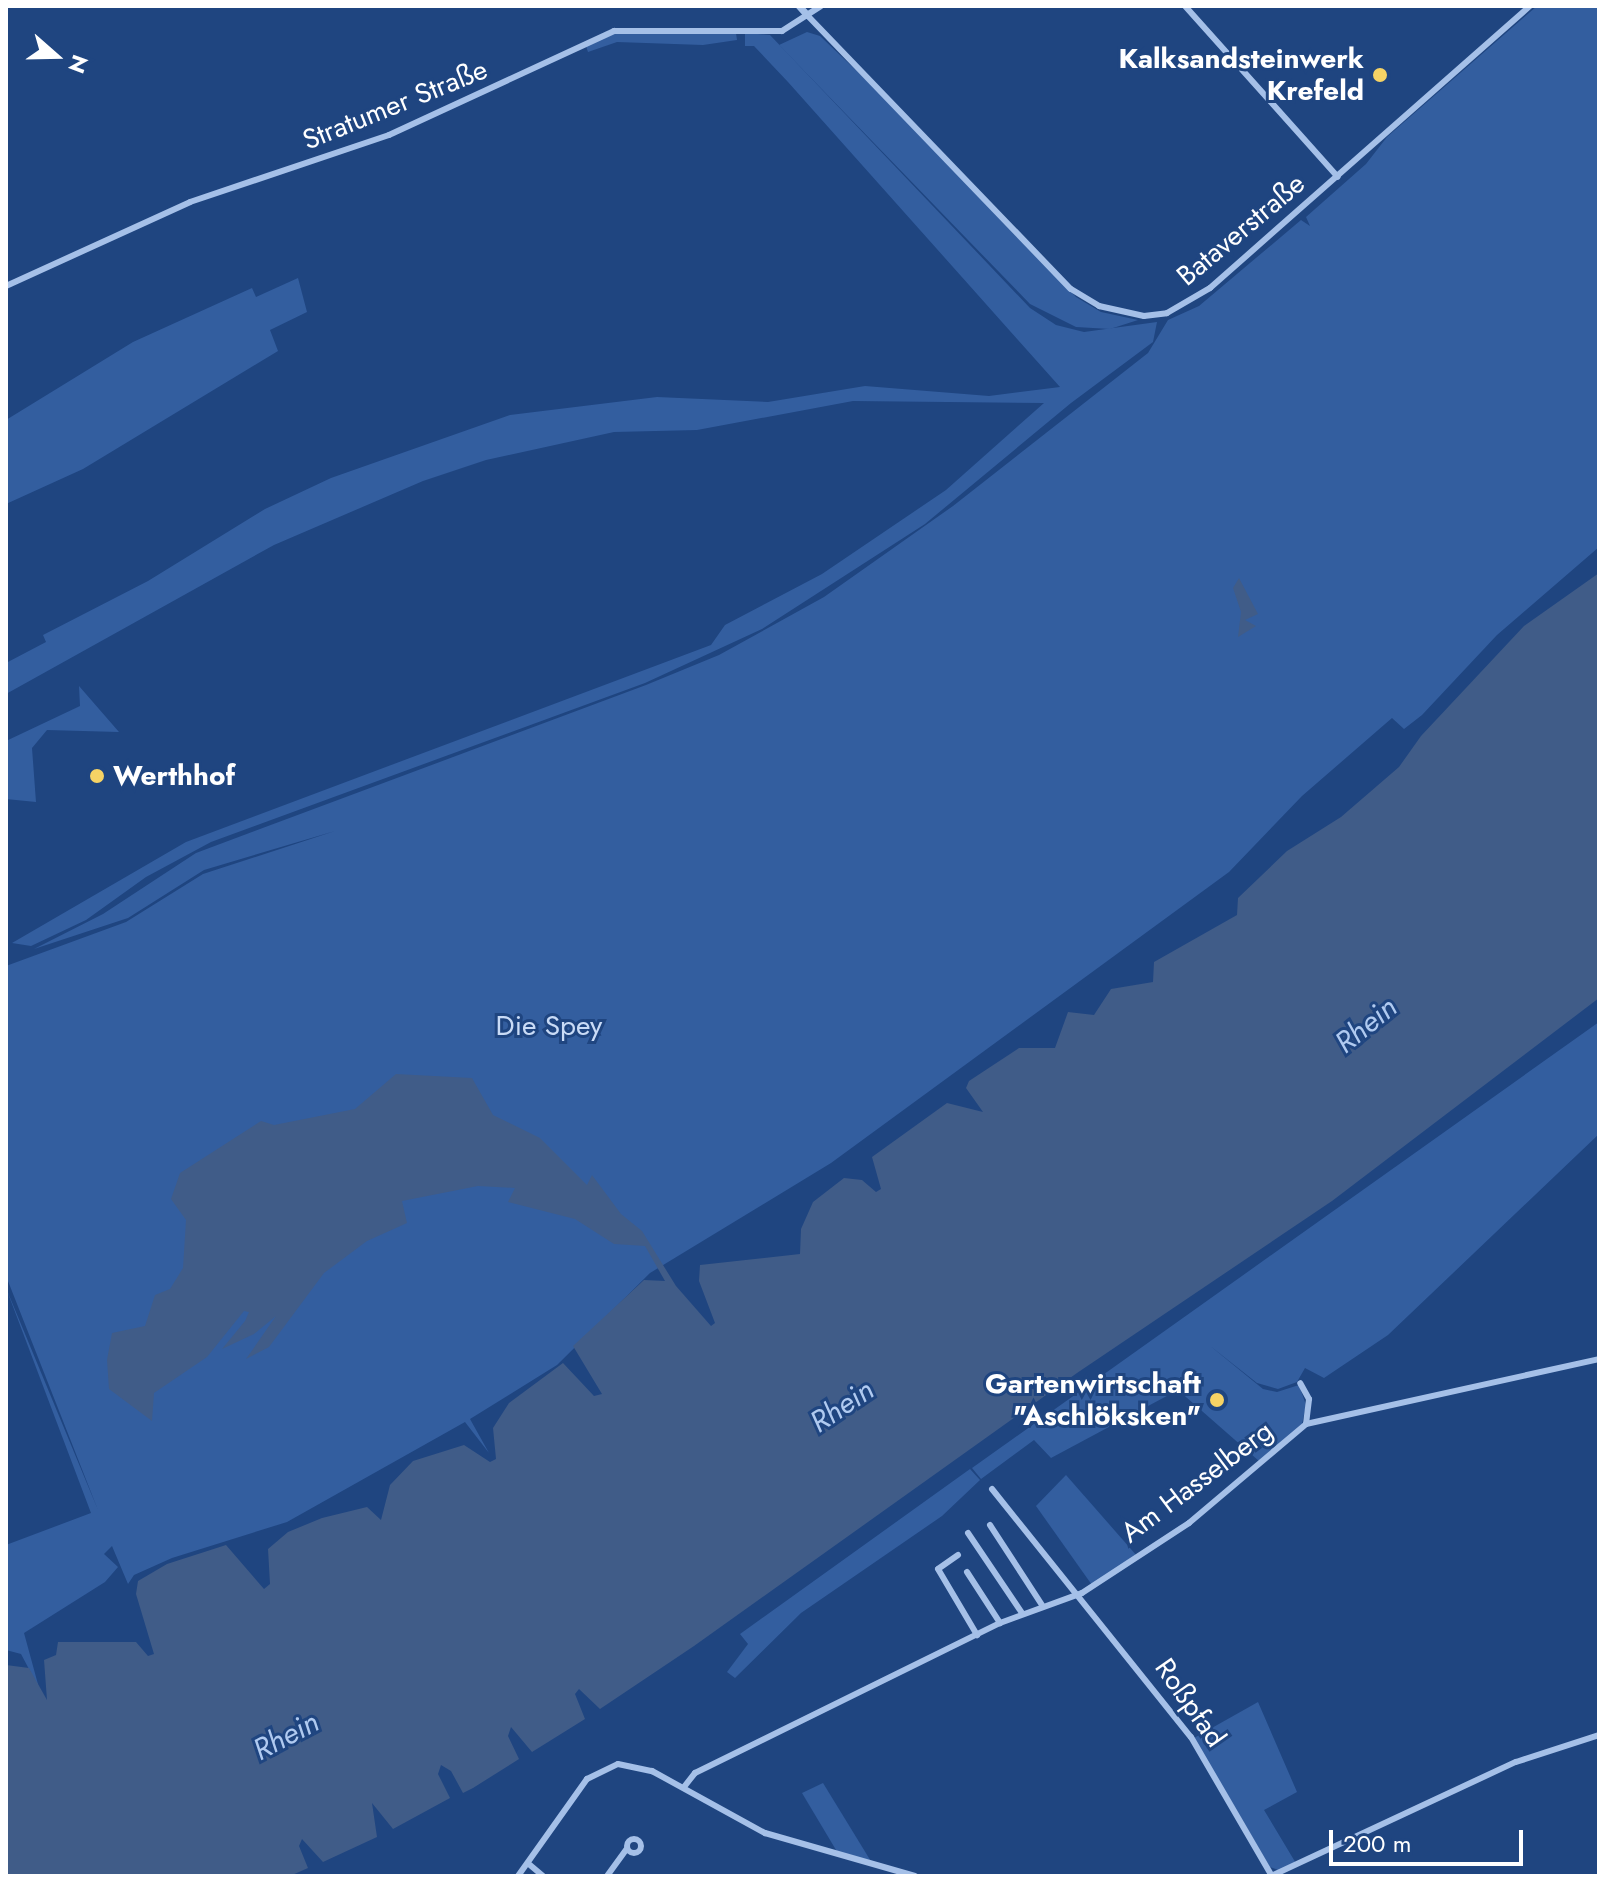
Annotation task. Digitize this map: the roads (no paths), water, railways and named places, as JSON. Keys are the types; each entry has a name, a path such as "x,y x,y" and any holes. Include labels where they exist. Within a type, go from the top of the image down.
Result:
{"street":[{"name":"Bataverstraße","path":"799,6 1071,289 1118,313 1152,315 1190,303 1338,177 1530,6"},
{"name":"Stratumer Straße","path":"6,286 190,202 389,135 543,68 614,31 782,31 821,6"},
{"path":"1185,6 1338,177"},
{"path":"1306,1424 1599,1359"},
{"name":"Am Hasselberg","path":"1075,1596 1189,1523 1306,1424 1309,1399 1300,1383"},
{"name":"Roßpfad","path":"992,1489 1075,1596 1114,1636 1191,1737 1272,1876"},
{"path":"990,1525 1042,1605"},
{"path":"968,1533 1022,1613"},
{"path":"958,1555 938,1569 977,1635"},
{"path":"967,1572 1000,1623"},
{"path":"684,1787 695,1773 1000,1623 1042,1605 1075,1596"},
{"path":"1272,1876 1539,1752 1599,1735"},
{"path":"518,1876 530,1865 579,1787 597,1772 618,1764 637,1765 684,1787 765,1833 915,1876"},
{"path":"607,1876 627,1848"},
{"path":"530,1865 543,1876"}],"water":[{"name":"Rhein","path":"1599,573 1599,998 1332,1201 1077,1373 694,1646 600,1709 579,1689 575,1694 585,1719 532,1752 511,1727 508,1736 519,1759 473,1788 463,1793 451,1771 441,1765 438,1774 450,1798 393,1829 372,1803 377,1837 323,1862 302,1839 299,1846 308,1868 290,1876 6,1876 6,1665 29,1668 47,1700 44,1660 56,1655 58,1642 136,1642 148,1656 154,1654 136,1594 138,1581 167,1564 226,1545 264,1589 270,1584 268,1549 288,1532 322,1518 367,1507 381,1520 390,1485 413,1461 464,1445 490,1462 496,1459 493,1428 509,1403 563,1363 594,1396 602,1394 573,1346 644,1280 665,1281 645,1246 614,1244 575,1219 508,1202 515,1188 478,1186 402,1201 407,1223 367,1241 324,1273 269,1347 246,1359 276,1316 254,1334 222,1349 245,1321 249,1312 244,1311 207,1357 154,1393 152,1421 109,1389 107,1360 112,1333 145,1326 155,1295 170,1289 183,1268 186,1220 171,1199 180,1173 261,1121 274,1125 355,1109 396,1074 472,1078 493,1115 540,1138 587,1185 592,1175 621,1214 642,1231 676,1286 711,1326 715,1323 699,1281 700,1265 800,1254 801,1229 813,1202 844,1178 862,1180 876,1192 881,1189 872,1157 947,1103 983,1112 966,1088 969,1081 1019,1048 1055,1048 1068,1012 1094,1015 1111,989 1153,982 1154,962 1237,915 1238,898 1287,851 1341,817 1399,767 1421,736 1524,626"},
{"path":"1239,578 1258,614 1245,620 1256,626 1238,637 1241,612 1233,588"}],"place":[{"name":"Kalksandsteinwerk Krefeld","path":"1380,75"},
{"name":"Werthhof","path":"97,776"},
{"name":"Gartenwirtschaft \"Aschlöksken\"","path":"1217,1400"}],"park label":[{"name":"Die Spey","path":"549,1026"}]}
